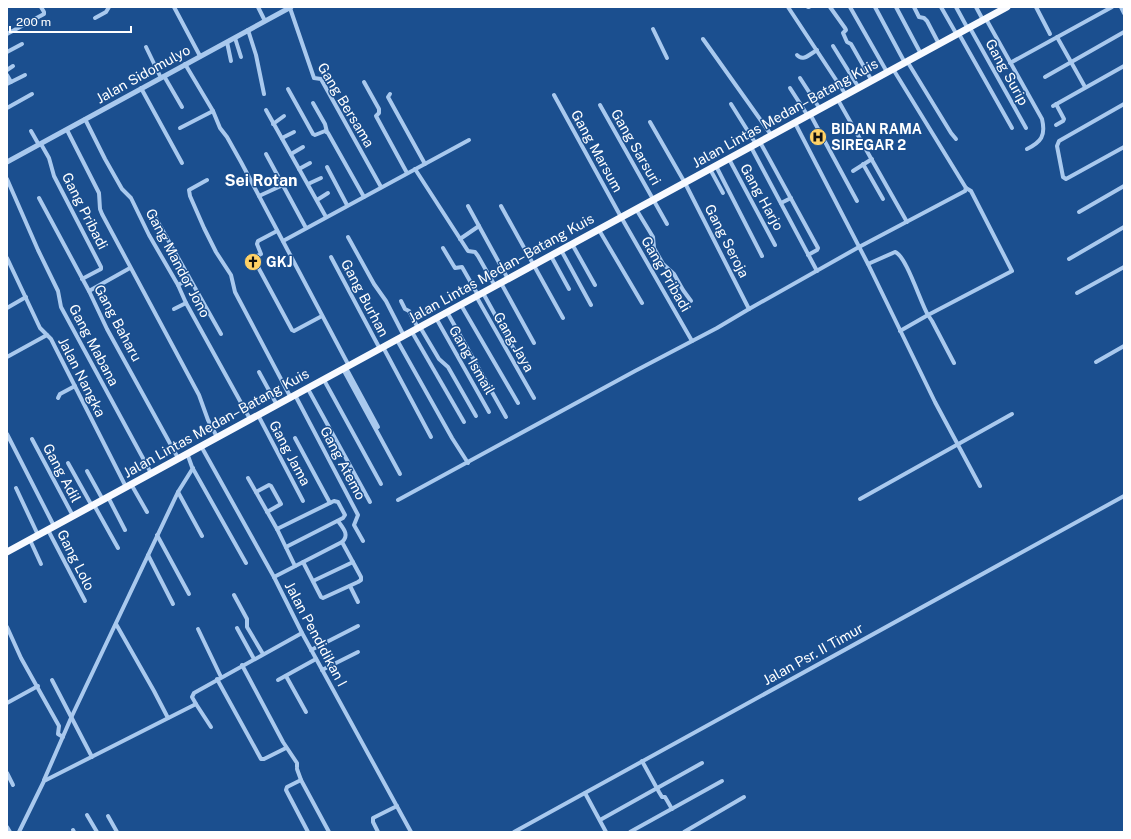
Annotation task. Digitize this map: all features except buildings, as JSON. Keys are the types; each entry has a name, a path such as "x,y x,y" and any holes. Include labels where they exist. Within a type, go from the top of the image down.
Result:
{"highway":[{"name":"Jalan Lintas Medan–Batang Kuis","path":"7,552 860,88 969,28 995,10 1007,7"}],"street":[{"path":"7,34 44,14 41,7"},
{"path":"95,18 106,12 109,7"},
{"path":"174,7 200,56"},
{"path":"258,7 265,21"},
{"name":"Jalan Sidomulyo","path":"7,162 235,38 265,21 282,9 290,7"},
{"name":"Gang Bersama","path":"290,7 314,78 321,79 381,187"},
{"path":"788,7 846,95"},
{"path":"830,7 846,30 843,33 872,81"},
{"path":"850,7 966,188 971,191 1012,271 900,331"},
{"path":"875,7 906,62 956,139"},
{"path":"896,7 921,54"},
{"path":"914,7 919,17 924,18 939,44"},
{"path":"941,7 1012,128"},
{"name":"Gang Surip","path":"956,7 1026,128"},
{"path":"976,7 1043,123 1041,140 1027,149"},
{"path":"1036,7 1050,34"},
{"path":"1010,64 1112,7"},
{"path":"1121,7 1124,13"},
{"path":"654,29 667,58"},
{"path":"248,30 256,54 264,94"},
{"path":"1045,77 1124,32"},
{"path":"1057,37 1085,87"},
{"path":"235,38 241,57"},
{"path":"704,38 772,136"},
{"path":"226,42 231,61"},
{"path":"7,52 22,44"},
{"path":"833,46 860,88"},
{"path":"146,47 182,107"},
{"path":"797,55 803,59 817,50"},
{"path":"186,64 283,241 400,474"},
{"path":"7,70 13,66"},
{"path":"1056,125 1064,120 1055,105 1124,66"},
{"path":"7,74 9,83 25,75"},
{"path":"800,78 820,109"},
{"path":"364,82 379,110 379,113 376,116 407,173"},
{"path":"141,88 182,163"},
{"path":"790,88 809,115 857,201"},
{"path":"288,89 313,134 325,131 328,132"},
{"path":"7,108 32,94"},
{"path":"390,94 388,97 425,164"},
{"name":"Gang Marsum","path":"554,95 621,217"},
{"path":"838,100 907,222"},
{"path":"313,103 364,197"},
{"path":"731,104 791,198 818,248 808,255"},
{"path":"1124,104 1059,142 1057,146 1063,177 1066,179 1124,147"},
{"name":"Gang Sarsuri","path":"600,105 667,224"},
{"path":"266,110 326,217"},
{"path":"180,128 213,111"},
{"path":"273,124 284,116"},
{"name":"Gang Mandor Jono","path":"85,119 108,166 122,189 131,198 149,235 178,285 186,303 250,419"},
{"name":"Gang Seroja","path":"650,122 685,183 749,309"},
{"path":"795,123 868,264 935,402 980,486"},
{"path":"67,130 98,191 102,214 199,395 205,414 217,437"},
{"path":"31,131 40,144"},
{"path":"282,138 294,132"},
{"path":"283,241 469,140"},
{"name":"Gang Pribadi","path":"40,144 49,158 54,176 101,267 101,269 82,279"},
{"path":"756,144 780,203 817,271"},
{"path":"291,154 303,147"},
{"path":"266,154 306,228"},
{"name":"Gang Harjo","path":"729,159 776,245"},
{"path":"853,171 872,159"},
{"path":"300,169 310,163"},
{"path":"863,164 883,199"},
{"path":"327,167 348,206"},
{"path":"713,168 723,193"},
{"path":"713,168 762,256"},
{"path":"415,169 468,251 477,254 498,284 534,343"},
{"path":"308,184 320,178"},
{"name":"Gang Mabana","path":"7,179 59,293 61,307 151,473"},
{"path":"207,180 188,192 216,252 231,275 235,292 293,396"},
{"path":"259,196 283,185"},
{"path":"1079,212 1124,186"},
{"path":"398,500 718,328 859,247 965,191 966,188"},
{"path":"317,200 328,193"},
{"name":"Gang Baharu","path":"39,198 89,291 107,329 178,458"},
{"path":"780,203 791,198"},
{"path":"468,206 508,279"},
{"path":"501,206 563,318"},
{"path":"636,209 653,237 654,248 663,264 674,274 691,301"},
{"path":"154,215 221,334"},
{"name":"Gang Pribadi","path":"621,217 692,341"},
{"path":"460,239 479,226"},
{"path":"1069,259 1124,227"},
{"path":"599,230 642,303"},
{"path":"247,261 261,254 257,244 258,241 277,231"},
{"path":"348,237 374,284 389,306 401,338 452,438 468,463"},
{"path":"572,244 595,285"},
{"path":"443,248 455,268 462,267 515,351"},
{"path":"561,250 591,305"},
{"path":"868,264 893,252 898,253 906,266 928,316 954,363"},
{"path":"551,256 569,289"},
{"name":"Gang Burhan","path":"331,257 431,436"},
{"name":"Jalan Nangka","path":"7,258 40,328 51,340 129,486 147,512"},
{"path":"258,267 292,330 294,331 322,316"},
{"path":"1077,293 1124,267"},
{"path":"89,291 130,268"},
{"path":"178,285 189,278"},
{"name":"Gang Jaya","path":"479,295 534,398"},
{"path":"7,308 26,297"},
{"path":"401,301 409,312 464,422"},
{"path":"174,309 186,303"},
{"path":"461,305 518,403"},
{"path":"447,312 506,417"},
{"name":"Gang Ismail","path":"436,318 489,412"},
{"path":"417,329 439,359 448,367 476,416"},
{"path":"7,357 47,335"},
{"path":"1096,362 1124,346"},
{"path":"346,368 378,426"},
{"path":"259,372 277,405"},
{"path":"324,380 381,484"},
{"path":"58,398 60,394 75,386"},
{"path":"308,389 370,502"},
{"name":"Gang Atemo","path":"293,396 358,515 354,525 363,541"},
{"path":"860,499 1012,414"},
{"name":"Gang Jama","path":"258,415 304,501"},
{"path":"7,434 51,528"},
{"path":"295,438 330,503"},
{"name":"Gang Adil","path":"32,439 73,516"},
{"path":"195,449 190,462 192,467 246,563"},
{"name":"Jalan Pendidikan I","path":"195,449 274,577 311,650 411,832"},
{"path":"68,463 118,548"},
{"path":"25,832 20,830 44,781 61,736 116,624 157,535 192,467"},
{"path":"87,470 126,530"},
{"path":"248,478 277,529 295,566"},
{"path":"256,492 269,485 281,504 267,512"},
{"path":"16,488 38,535"},
{"path":"178,492 202,536"},
{"name":"Jalan Psr. II Timur","path":"514,832 1124,496"},
{"path":"277,529 337,501 344,513 344,517 338,521 286,547"},
{"path":"274,577 346,539 346,535 338,521"},
{"name":"Gang Lolo","path":"51,528 85,601"},
{"path":"157,535 189,594"},
{"path":"30,540 41,564"},
{"path":"303,562 321,597 323,598 350,586 359,581 361,578 342,542"},
{"path":"148,555 173,604"},
{"path":"313,582 352,562"},
{"path":"350,586 358,602"},
{"path":"234,595 247,619 247,627 263,654"},
{"path":"116,624 168,718"},
{"path":"311,650 358,626"},
{"path":"7,627 21,658 59,726 61,736"},
{"path":"237,628 254,659"},
{"path":"198,629 219,678 261,759 264,759 286,748"},
{"path":"211,727 192,697 193,693 302,633"},
{"path":"322,670 358,652"},
{"path":"278,680 316,659"},
{"path":"242,666 286,748 297,762 297,768 301,780 329,832"},
{"path":"286,676 306,712"},
{"path":"52,680 92,757"},
{"path":"7,703 38,686"},
{"path":"44,781 196,704"},
{"path":"642,761 657,788 662,796 665,797 672,809"},
{"path":"600,820 702,763"},
{"path":"7,773 13,785"},
{"path":"301,780 287,787 286,790 308,832"},
{"path":"630,832 722,781"},
{"path":"585,793 606,832"},
{"path":"684,832 744,797"},
{"path":"378,832 373,822 373,818 397,806"},
{"path":"87,815 97,832"},
{"path":"108,816 117,832"},
{"path":"7,827 10,832"}],"place":[{"name":"BIDAN RAMA SIREGAR 2","path":"818,137"},
{"name":"GKJ","path":"253,262"}],"district":[{"name":"Sei Rotan","path":"261,180"}]}
